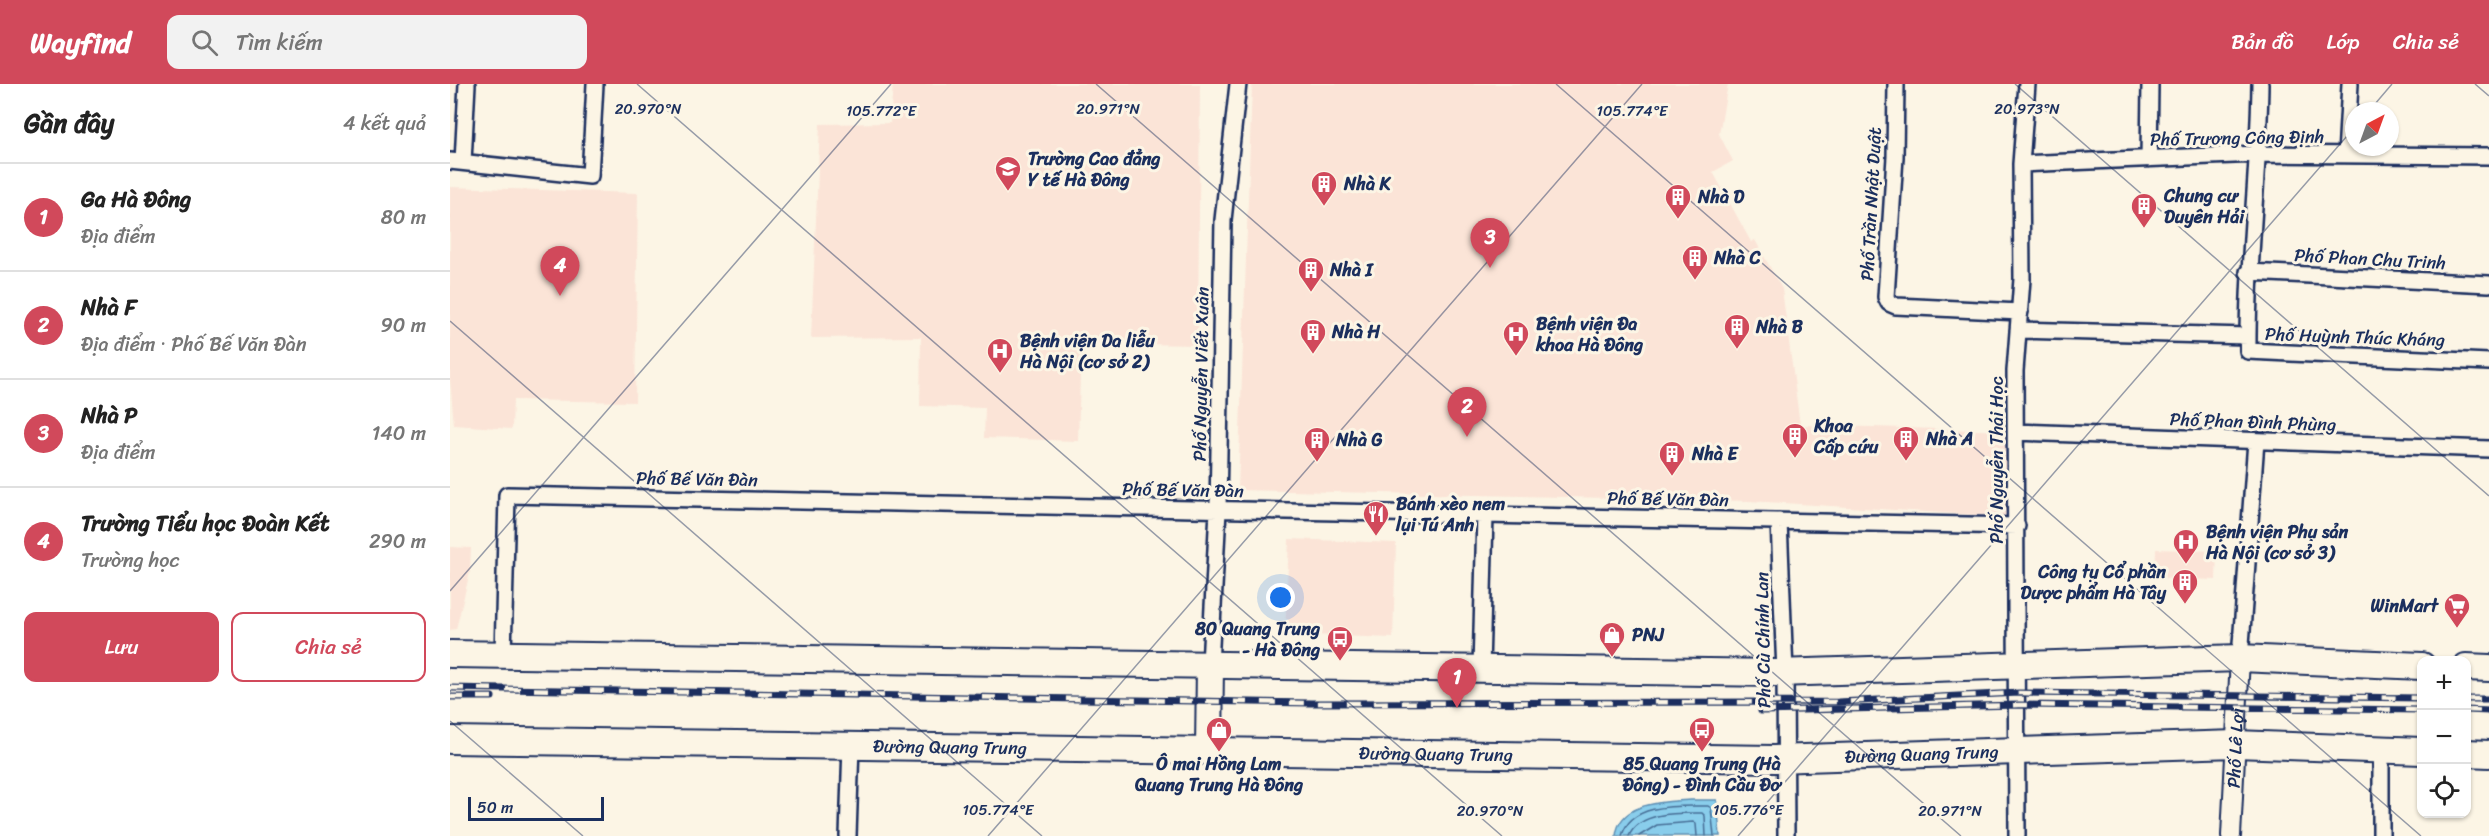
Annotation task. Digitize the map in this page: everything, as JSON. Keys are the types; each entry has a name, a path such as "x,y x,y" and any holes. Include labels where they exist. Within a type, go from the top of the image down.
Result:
{"highway":[{"path":"450,654 1785,673 2240,658 2417,666"},
{"path":"1209,750 1210,665"},
{"path":"2471,667 2489,668"},
{"name":"Đường Quang Trung","path":"450,740 1785,758 2236,744 2417,751"},
{"path":"2471,753 2489,754"}],"street":[{"path":"467,84 457,161 590,176 595,84"},
{"name":"Phố Nguyễn Viết Xuân","path":"1210,665 1218,510 1223,220 1238,84"},
{"name":"Phố Trần Nhật Duật","path":"1896,84 1895,158 1886,297 1889,303 1896,306 2020,312"},
{"name":"Phố Nguyễn Thái Học","path":"2017,836 2015,370 2020,312 2021,164 2027,84"},
{"path":"2149,159 2150,84"},
{"path":"2248,336 2248,272 2259,154 2260,84"},
{"path":"2349,102 2350,84"},
{"name":"Phố Trương Công Định","path":"2021,164 2259,154 2345,155"},
{"name":"Phố Trương Công Định","path":"2399,155 2489,156"},
{"name":"Phố Phan Chu Trinh","path":"2248,272 2489,284"},
{"name":"Phố Huỳnh Thúc Kháng","path":"2018,330 2248,336 2248,351 2489,362"},
{"name":"Phố Phan Đình Phùng","path":"2016,432 2489,449"},
{"path":"2240,658 2256,441"},
{"name":"Phố Bế Văn Đàn","path":"503,655 507,495 2017,526"},
{"path":"1481,669 1485,515"},
{"name":"Phố Cù Chính Lan","path":"1779,521 1785,673 1786,836"},
{"name":"Phố Lê Lợi","path":"2231,836 2240,658"},
{"path":"848,836 851,745"},
{"path":"2381,749 2381,836"}],"shaded area":[{"name":"Trường Cao đẳng Y tế Hà Đông","path":"893,84 1200,84 1198,345 1081,343 1078,441 984,438 985,408 920,406 921,337 811,338 820,124 890,123"},
{"name":"Bệnh viện Đa khoa Hà Đông","path":"1252,84 1728,84 1719,134 1733,161 1713,172 1751,242 1755,240 1782,289 1800,425 2012,431 2007,517 1749,501 1238,490"},
{"path":"450,187 638,193 635,402 513,400 512,429 454,425 450,380"},
{"path":"1289,539 1396,543 1393,638 1285,634"},
{"path":"450,547 471,548 470,572 456,629 450,630"},
{"name":"Bệnh viện Phụ sản Hà Nội (cơ sở 3)","path":"2156,549 2217,551 2216,580 2155,578"}],"water":[{"path":"1717,800 1720,836 1616,836 1619,824 1634,810 1657,803"}],"railway":[{"path":"450,688 1311,703 1838,702 2019,693 2417,698"},
{"path":"450,697 492,697"},
{"path":"2471,699 2489,699"},
{"path":"1761,711 2019,705 2417,710"},
{"path":"2471,710 2489,711"}],"place":[{"name":"Trường Cao đẳng Y tế Hà Đông","path":"1008,192"},
{"name":"Nhà K","path":"1324,207"},
{"name":"Nhà D","path":"1678,220"},
{"name":"Chung cư Duyên Hải","path":"2144,229"},
{"name":"Nhà P","path":"1490,268"},
{"name":"Nhà C","path":"1695,281"},
{"name":"Nhà I","path":"1311,293"},
{"name":"Trường Tiểu học Đoàn Kết","path":"560,296"},
{"name":"Nhà B","path":"1737,350"},
{"name":"Nhà H","path":"1313,355"},
{"name":"Bệnh viện Đa khoa Hà Đông","path":"1516,357"},
{"name":"Bệnh viện Da liễu Hà Nội (cơ sở 2)","path":"1000,374"},
{"name":"Nhà F","path":"1467,437"},
{"name":"Khoa Cấp cứu","path":"1795,459"},
{"name":"Nhà A","path":"1906,462"},
{"name":"Nhà G","path":"1317,463"},
{"name":"Nhà E","path":"1672,477"},
{"name":"Bánh xèo nem lụi Tú Anh","path":"1376,537"},
{"name":"Bệnh viện Phụ sản Hà Nội (cơ sở 3)","path":"2186,565"},
{"name":"Công ty Cổ phần Dược phẩm Hà Tây","path":"2185,605"},
{"name":"WinMart","path":"2457,629"},
{"name":"PNJ","path":"1612,658"},
{"name":"80 Quang Trung - Hà Đông","path":"1340,662"},
{"name":"Ga Hà Đông","path":"1457,708"},
{"name":"Ô mai Hồng Lam Quang Trung Hà Đông","path":"1219,753"},
{"name":"85 Quang Trung (Hà Đông) - Đình Cầu Đơ","path":"1702,753"}]}
